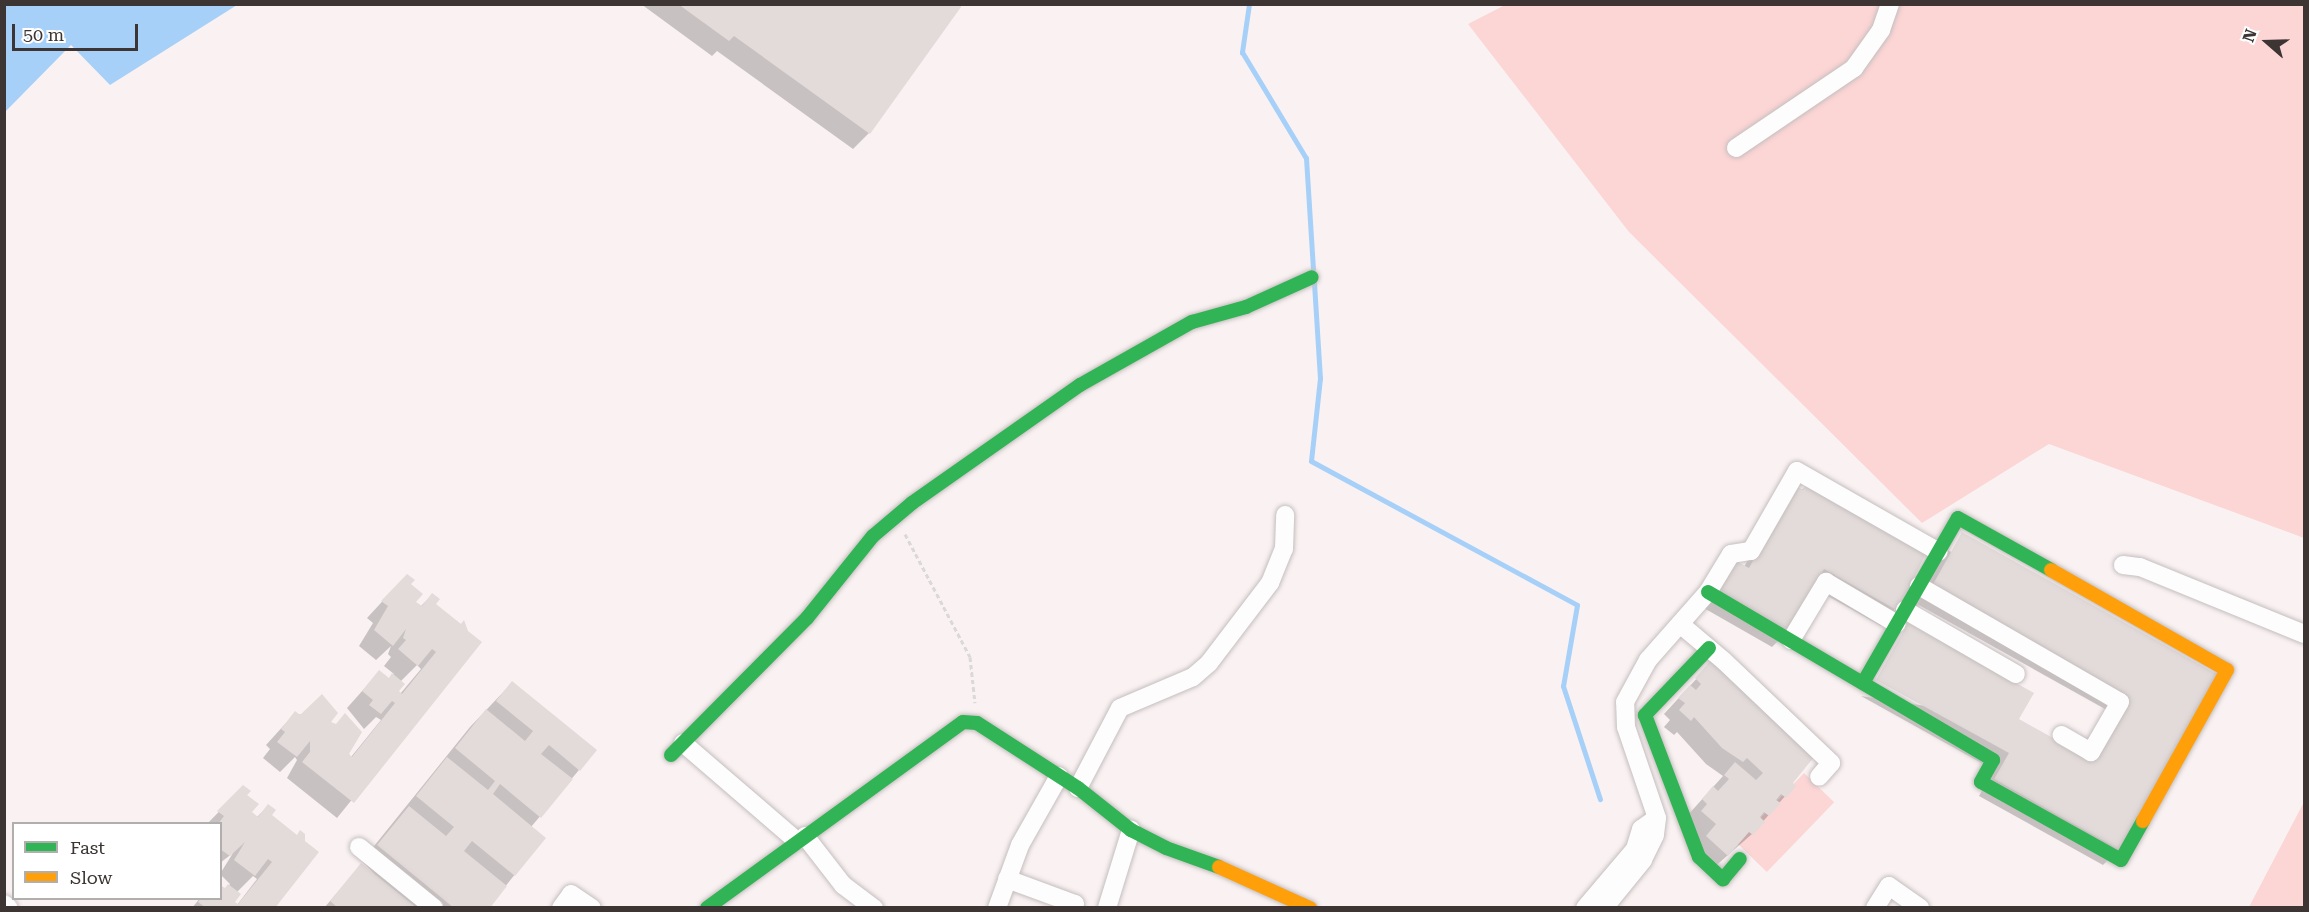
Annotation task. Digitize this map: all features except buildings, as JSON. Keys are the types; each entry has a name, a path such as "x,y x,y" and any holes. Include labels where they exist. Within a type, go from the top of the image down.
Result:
{"street":[{"path":"1736,148 1854,68 1881,30 1890,4"},
{"path":"874,908 843,885 801,839 677,749 807,618 873,536 894,518 1080,385 1192,322 1246,307 1312,277"},
{"path":"1604,908 1643,860 1655,835 1657,818 1626,727 1625,702 1648,660 1708,592 1731,554 1750,551 1797,471 1939,552"},
{"path":"1078,788 1120,708 1193,677 1209,663 1270,583 1284,549 1285,515"},
{"path":"1708,592 1993,760 1981,782 2121,860 2227,670 1958,518 1863,683"},
{"path":"2123,565 2140,567 2304,634"},
{"path":"1791,640 1826,582 2016,674"},
{"path":"1919,586 2120,702 2091,752 2062,735"},
{"path":"1680,624 1709,648 1832,763 1819,777"},
{"path":"1709,648 1645,715 1699,857 1723,879 1740,859"},
{"path":"707,908 963,722 977,723 1078,788 1131,830 1286,902 1310,908"},
{"path":"997,908 1020,845 1059,776"},
{"path":"1585,908 1635,849 1641,829 1657,818"},
{"path":"1107,908 1131,830"},
{"path":"359,847 434,908"},
{"path":"1007,879 1075,904 1074,908"},
{"path":"1875,908 1889,886 1920,908"},
{"path":"561,908 571,894 592,908"},
{"path":"4,904 9,908"}],"path":[{"path":"894,518 923,564 970,657 977,723"}],"shaded area":[{"path":"1507,4 2304,5 2304,538 2049,444 1922,523 1629,232 1468,24"},
{"path":"1804,773 1834,802 1767,872 1737,843"},
{"path":"2304,802 2304,907 2249,907"}],"water":[{"path":"5,4 237,5 110,85 71,45 5,112"}],"waterway":[{"path":"1249,4 1242,52 1306,158 1313,270"},
{"path":"1314,283 1320,378 1311,461 1577,605 1563,686 1600,799"}],"traffic: fast":[{"path":"671,755 807,618 873,536 912,503 1080,385 1192,322 1246,307 1312,277"},
{"path":"1863,683 1958,518 2051,570"},
{"path":"1708,592 1993,760 1981,782 2121,860 2143,821"},
{"path":"1709,648 1645,715 1699,857 1723,879 1740,859"},
{"path":"707,908 963,722 977,723 1078,788 1131,830 1166,848 1219,867"}],"traffic: slow":[{"path":"2051,570 2227,670 2143,821"},
{"path":"1219,867 1310,908"}]}
